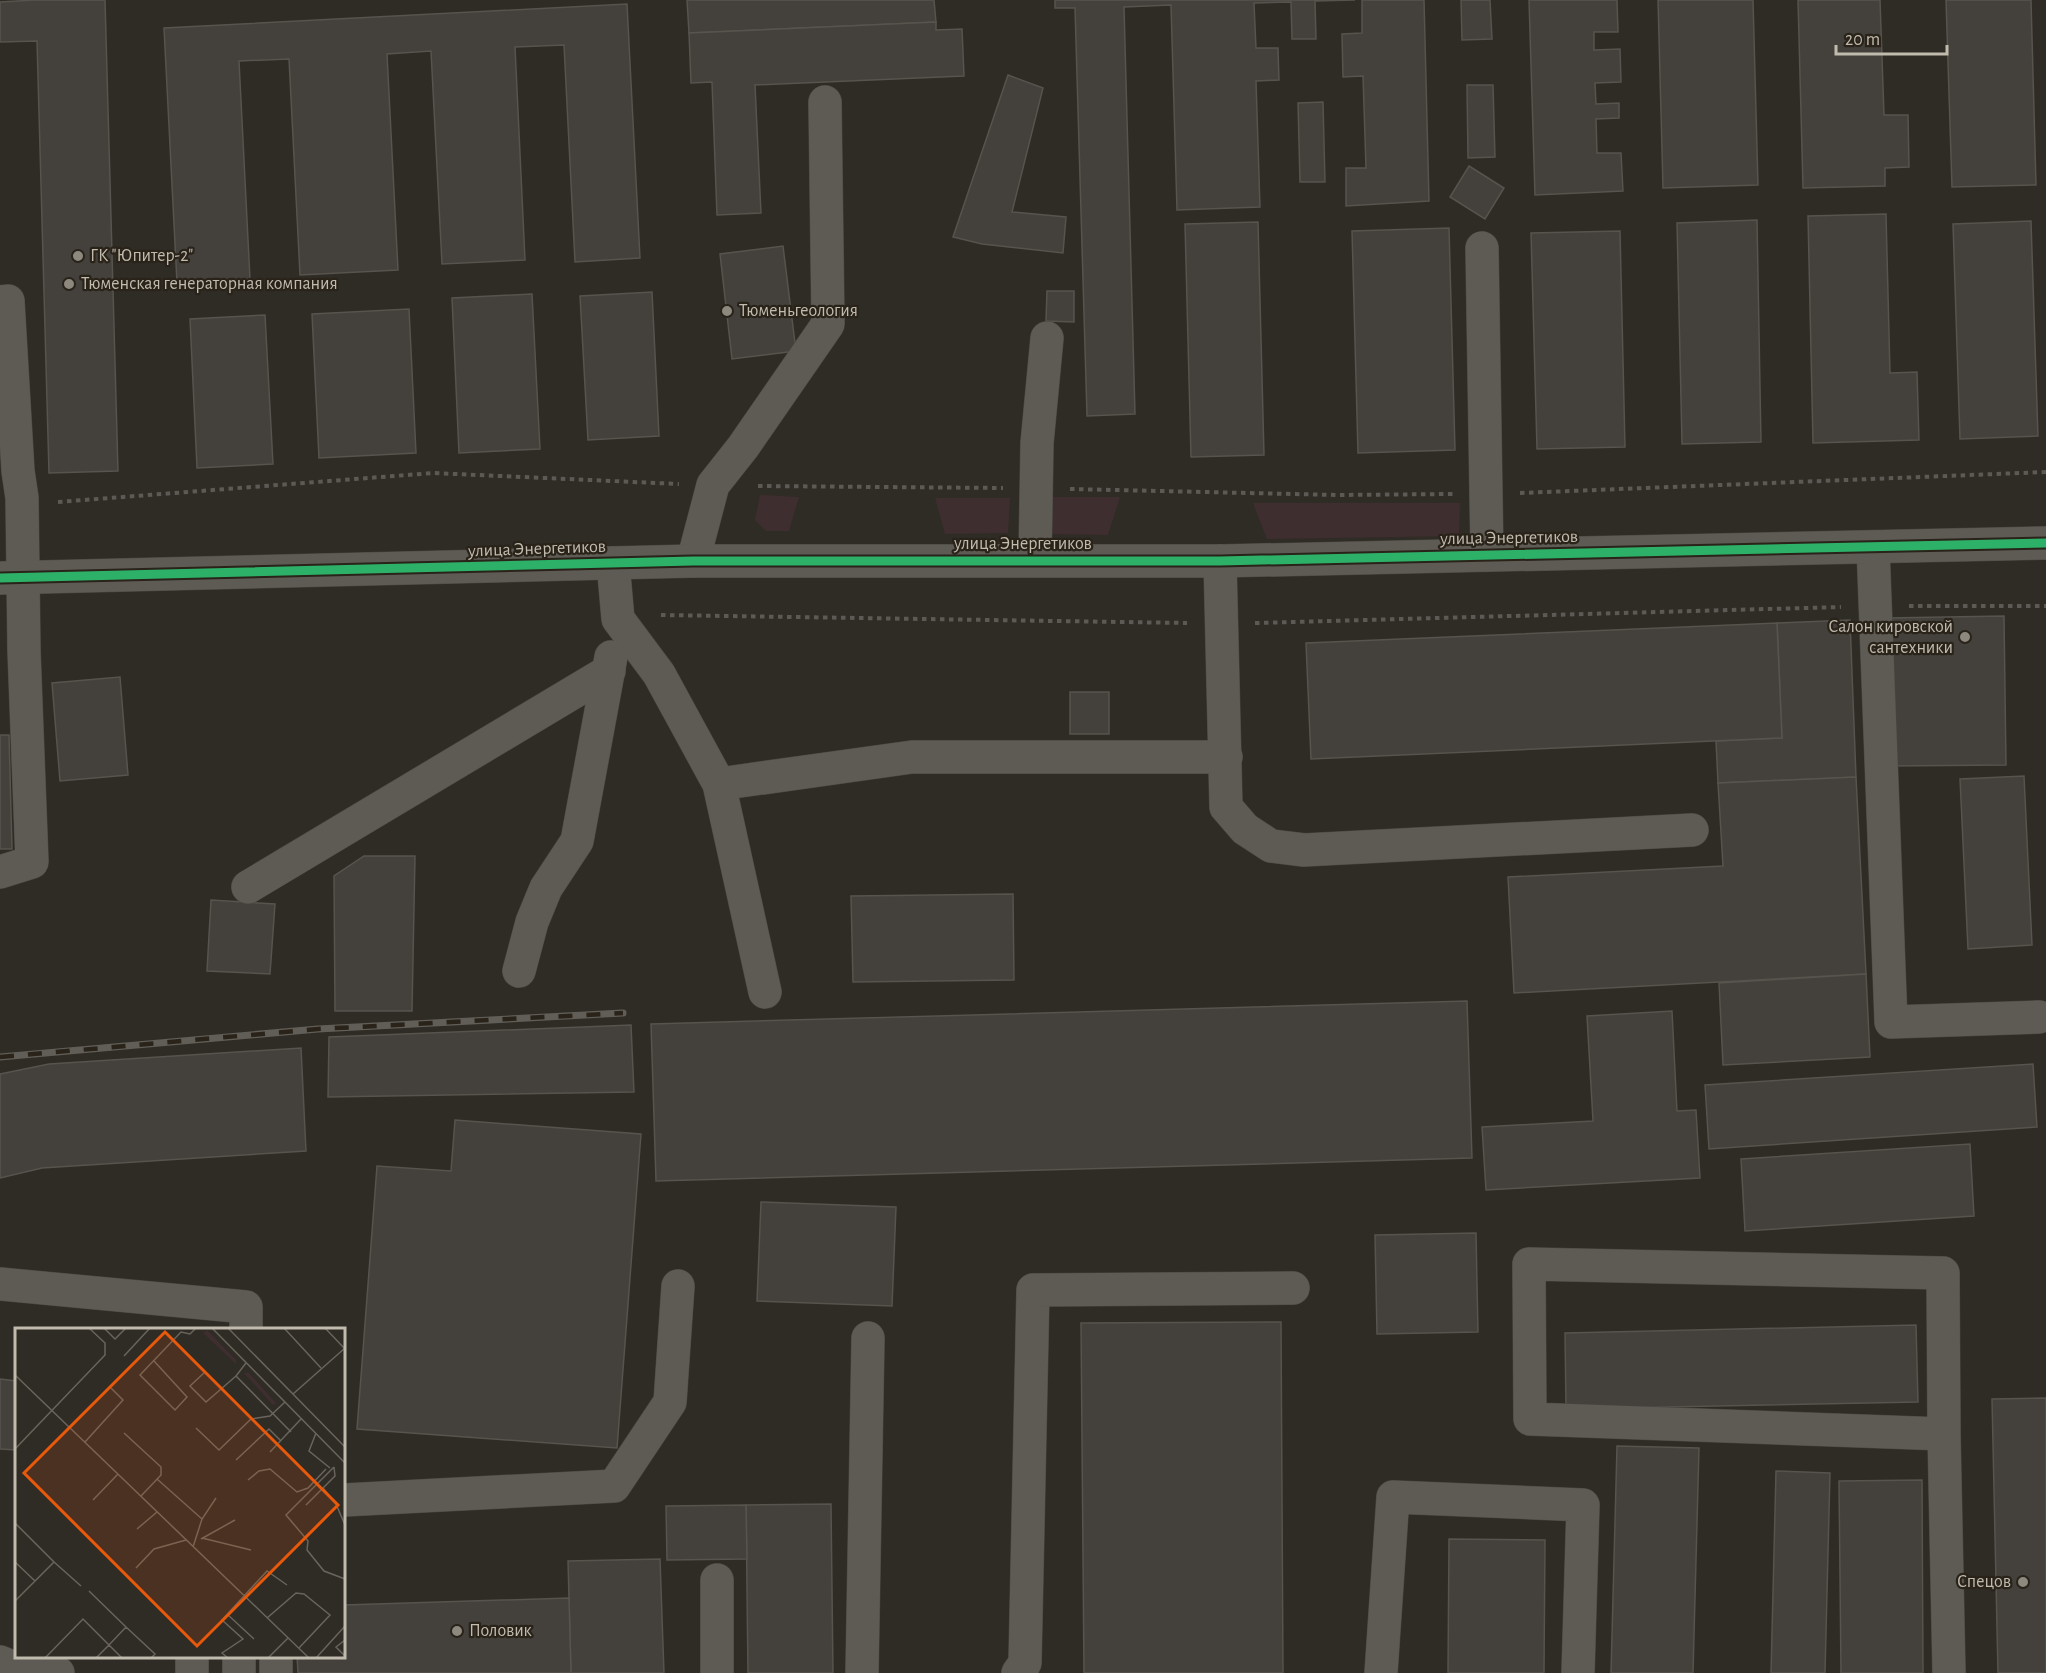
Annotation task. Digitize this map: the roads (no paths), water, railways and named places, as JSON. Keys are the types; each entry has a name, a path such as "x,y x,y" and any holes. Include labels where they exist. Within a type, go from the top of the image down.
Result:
{"street":[{"path":"693,561 713,485 743,447 828,324 825,102"},
{"path":"1482,248 1487,555"},
{"path":"0,302 8,301 6,374 22,498 11,578 32,862 0,872"},
{"path":"1035,560 1035,488 1047,338"},
{"name":"улица Энергетиков","path":"11,578 693,561 1220,561 2046,543"},
{"path":"1872,547 1891,1022 2039,1017"},
{"path":"1220,561 1226,807 1245,829 1271,846 1304,850 1692,830"},
{"path":"519,971 532,922 546,888 577,841 618,617 613,563"},
{"path":"618,617 659,674 719,783 765,992"},
{"path":"248,887 609,671"},
{"path":"719,783 912,757 1226,758"},
{"path":"1944,1434 1530,1419 1528,1264 1943,1273 1949,1673"},
{"path":"0,1284 246,1307 246,1328"},
{"path":"345,1500 614,1486 670,1402 678,1286"},
{"path":"1018,1673 1025,1663 1033,1290 1293,1288"},
{"path":"862,1673 868,1338"},
{"path":"1381,1673 1393,1497 1583,1505 1578,1673"},
{"path":"717,1580 717,1673"},
{"path":"238,1673 239,1658"},
{"path":"0,1662 19,1670 58,1673"}],"railway":[{"path":"0,1057 318,1029 623,1013"}],"place":[{"name":"ГК \"Юпитер-2\"","path":"78,256"},
{"name":"Тюменская генераторная компания","path":"69,284"},
{"name":"Тюменьгеология","path":"727,311"},
{"name":"Салон кировской сантехники","path":"1965,637"},
{"name":"Спецов","path":"2023,1582"},
{"name":"Половик","path":"457,1631"}]}
